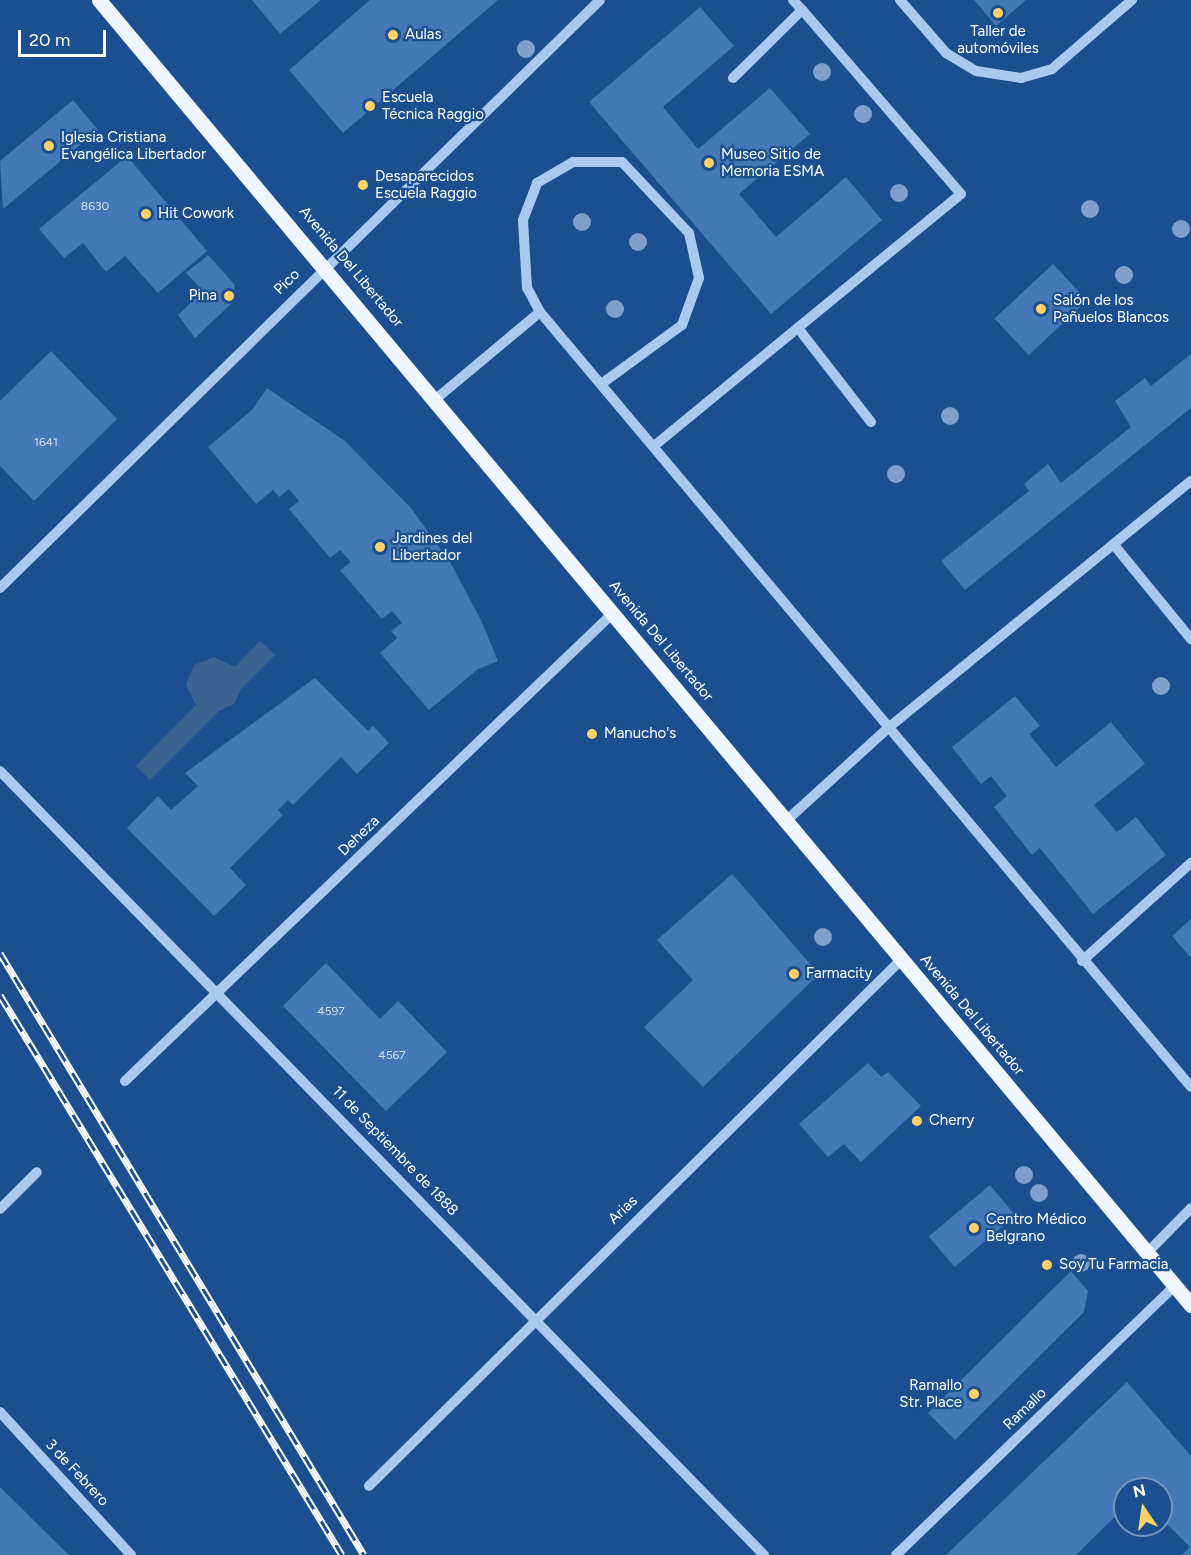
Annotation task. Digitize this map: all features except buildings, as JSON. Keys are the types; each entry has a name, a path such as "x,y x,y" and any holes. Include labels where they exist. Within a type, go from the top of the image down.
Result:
{"main road":[{"name":"Avenida Del Libertador","path":"101,1 326,265 1191,1305"}],"street":[{"name":"Pico","path":"0,588 326,265 600,0"},
{"path":"654,447 961,194 793,0"},
{"path":"900,0 946,53 999,77 1021,78 1052,69 1132,0"},
{"path":"733,78 802,10"},
{"path":"601,384 682,325 699,278 689,233 622,162 573,162 537,183 523,220 527,288 540,312 1082,961 1191,1087"},
{"path":"436,399 540,312"},
{"path":"798,328 871,422"},
{"path":"787,820 888,728 1191,482"},
{"path":"1113,544 1191,639"},
{"name":"Deheza","path":"126,1080 614,613"},
{"name":"11 de Septiembre de 1888","path":"0,771 219,992 764,1555"},
{"path":"1082,961 1191,863"},
{"name":"Arias","path":"369,1486 535,1317 902,959"},
{"path":"0,1209 37,1172"},
{"path":"1147,1253 1191,1208"},
{"name":"Ramallo","path":"896,1555 1175,1286"},
{"name":"3 de Febrero","path":"0,1412 131,1555"}],"water":[{"path":"260,641 275,655 241,689 234,704 219,711 150,780 136,766 196,705 186,685 194,665 214,657 235,667"}],"railway":[{"path":"0,953 364,1555"},
{"path":"0,995 342,1555"}],"place":[{"name":"Taller de automóviles","path":"998,13"},
{"name":"Aulas","path":"393,35"},
{"name":"Escuela Técnica Raggio","path":"370,106"},
{"name":"Iglesia Cristiana Evangélica Libertador","path":"49,146"},
{"name":"Museo Sitio de Memoria ESMA","path":"709,163"},
{"name":"Desaparecidos Escuela Raggio","path":"363,185"},
{"name":"Hit Cowork","path":"146,214"},
{"name":"Pina","path":"229,296"},
{"name":"Salón de los Pañuelos Blancos","path":"1041,309"},
{"name":"Jardines del Libertador","path":"380,547"},
{"name":"Manucho's","path":"592,734"},
{"name":"Farmacity","path":"794,974"},
{"name":"Cherry","path":"917,1121"},
{"name":"Centro Médico Belgrano","path":"974,1228"},
{"name":"Soy Tu Farmacia","path":"1047,1265"},
{"name":"Ramallo Str. Place","path":"974,1394"}]}
